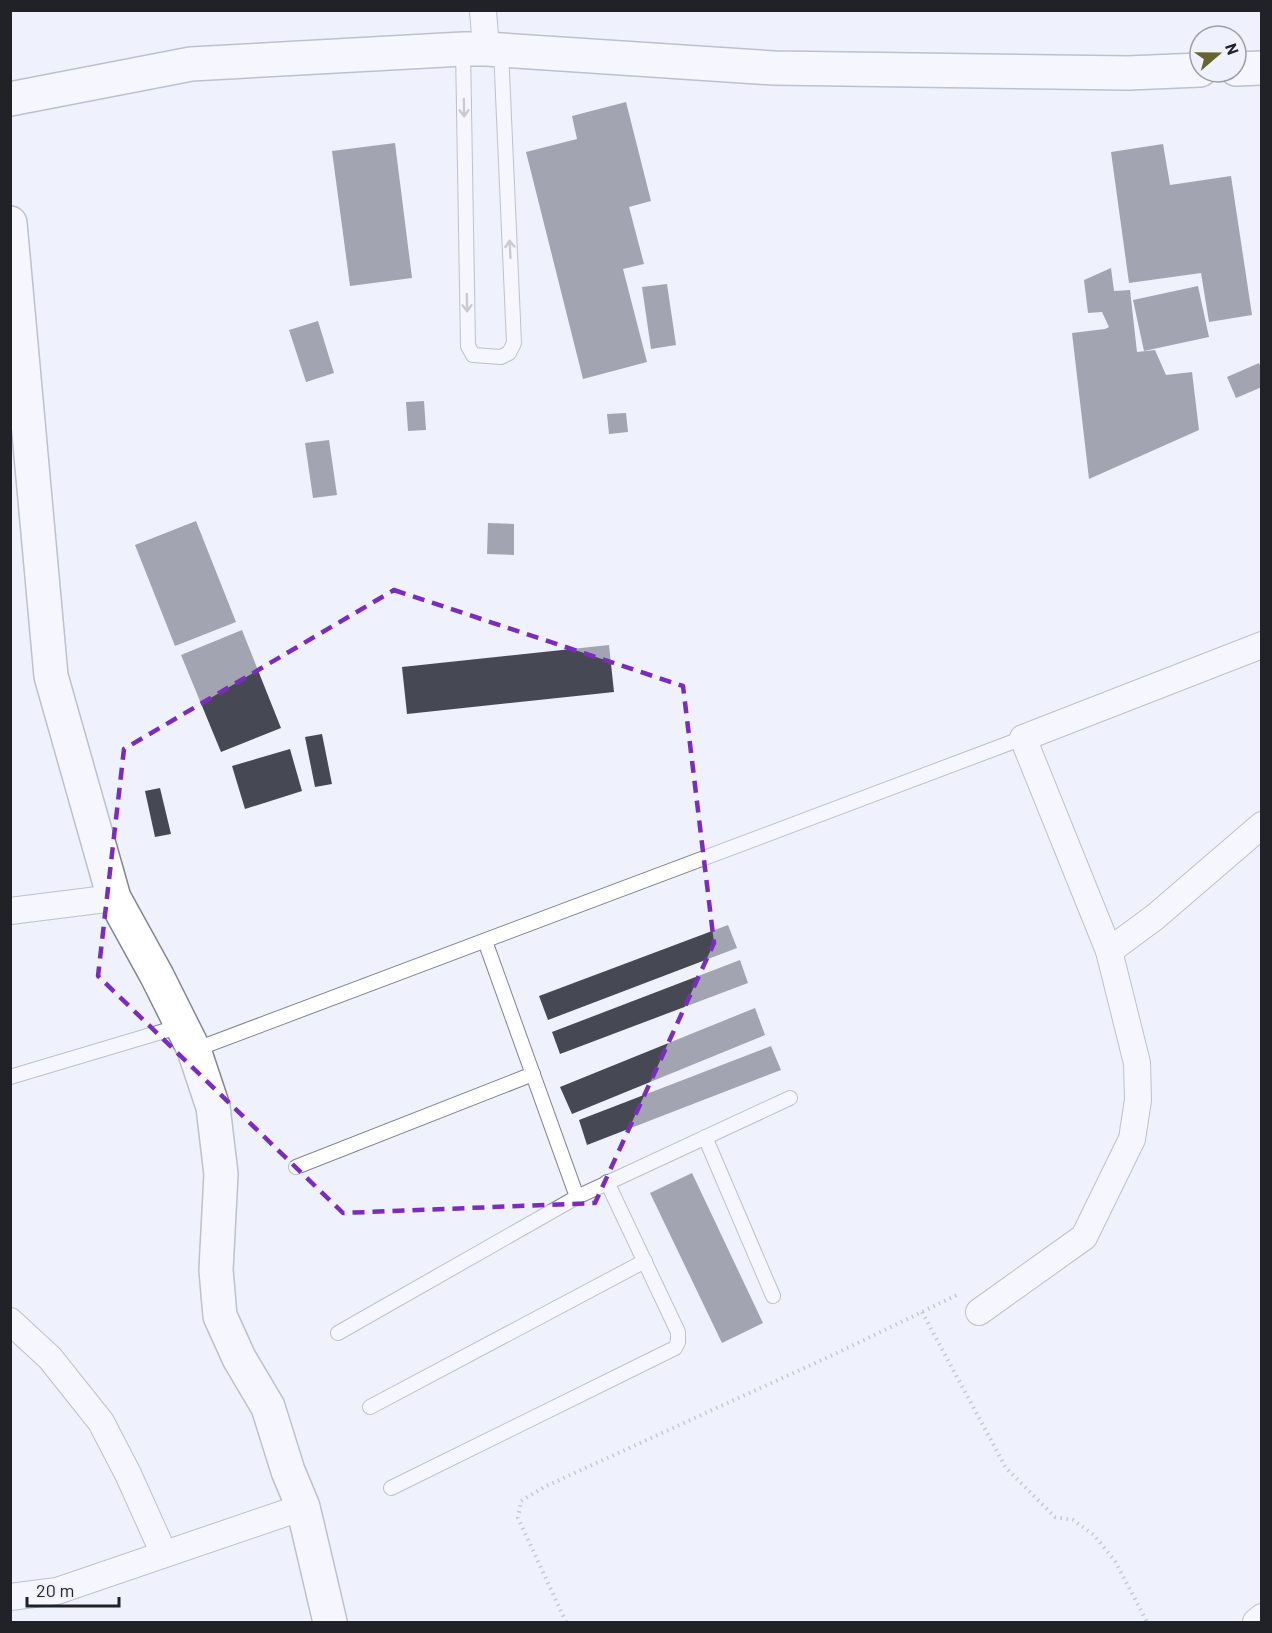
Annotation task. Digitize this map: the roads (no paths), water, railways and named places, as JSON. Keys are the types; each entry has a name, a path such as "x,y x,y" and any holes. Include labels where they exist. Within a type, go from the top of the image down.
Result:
{"street":[{"path":"483,10 483,49"},
{"path":"10,99 191,64 483,49 774,68 1128,73 1188,70"},
{"path":"10,223 17,382 51,676 114,898 188,1038 213,1107 221,1174 216,1270 220,1316 239,1358 267,1407 288,1471 303,1507 330,1623"},
{"path":"980,1312 1084,1237 1132,1139 1138,1100 1137,1063 1109,951 1023,738 1262,645"},
{"path":"1109,951 1155,918 1262,825"},
{"path":"10,911 114,898"},
{"path":"10,1322 50,1358 101,1422 128,1474 164,1554"},
{"path":"10,1597 57,1591 303,1507"},
{"path":"1256,1623 1262,1617"}],"lane":[{"path":"483,49 514,344 509,353 501,357 473,354 468,346 483,49"},
{"path":"10,1077 188,1038 485,940 1023,738"},
{"path":"485,940 577,1197"},
{"path":"296,1167 533,1074"},
{"path":"338,1333 577,1197 790,1098"},
{"path":"705,1137 773,1296"},
{"path":"391,1488 675,1348 678,1342 678,1332 607,1182"},
{"path":"370,1407 645,1261"}]}
